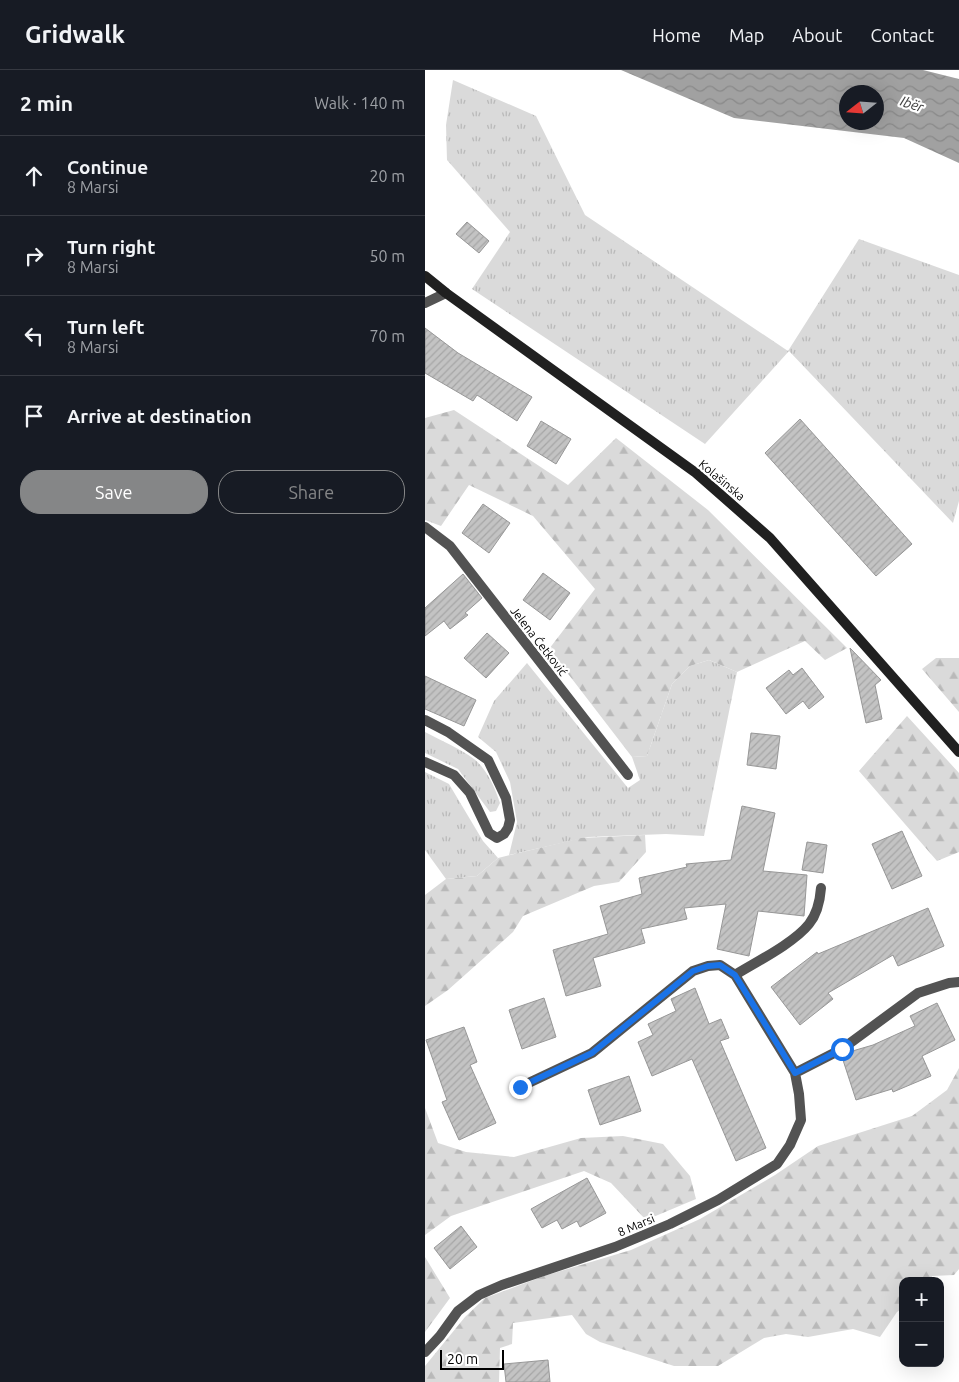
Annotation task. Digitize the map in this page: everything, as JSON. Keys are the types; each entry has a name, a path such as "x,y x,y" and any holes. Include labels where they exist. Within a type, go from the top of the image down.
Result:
{"main road":[{"name":"Kolašinska","path":"425,276 696,473 770,538 959,752"}],"street":[{"path":"425,303 446,293"},
{"name":"Jelena Ćetković","path":"425,527 450,546 628,775"},
{"path":"425,720 447,732 488,760 506,798 509,820 508,828 504,834 497,838 489,833 469,793 454,775 425,762"},
{"path":"520,1087 592,1053 693,971 708,966 720,965 735,975 794,938 809,924 820,902 821,888"},
{"name":"8 Marsi","path":"425,1352 440,1336 458,1311 479,1295 502,1285 615,1247 670,1224 718,1200 777,1164 790,1145 801,1120 795,1073 735,975"},
{"path":"795,1073 842,1049 918,993 949,983 959,982"}],"green space":[{"path":"453,80 536,116 585,215 788,351 859,239 959,275 959,501 953,523 789,351 705,444 472,289 510,232 447,160 446,125"},
{"path":"454,410 568,485 616,438 708,510 847,648 825,660 805,641 737,672 709,660 690,666 672,684 647,756 632,757 549,649 595,589 533,516 469,485 441,526 425,520 425,418"},
{"path":"936,658 959,658 959,712 922,669"},
{"path":"709,660 737,672 704,836 666,834 588,837 509,855 517,822 510,782 496,752 478,737 494,701 527,663 628,788 640,780 632,757 647,756 672,684 690,666"},
{"path":"907,716 959,773 959,852 937,861 859,771"},
{"path":"425,732 463,752 479,763 490,779 498,797 500,803 496,811 490,812 458,769 425,753"},
{"path":"425,772 449,784 483,841 498,858 477,876 446,879 425,850"},
{"path":"645,835 646,852 619,882 594,886 523,916 513,932 448,990 425,1006 425,895 446,879 477,876 498,858 581,838"},
{"path":"959,1068 959,1269 954,1275 899,1277 899,1311 880,1337 853,1329 808,1337 786,1334 764,1338 718,1366 674,1366 600,1342 586,1334 572,1315 513,1323 512,1344 500,1348 499,1382 425,1382 425,1366 465,1317 485,1298 544,1276 631,1250 700,1219 775,1175 818,1146 912,1116 947,1090"},
{"path":"425,1108 438,1143 466,1152 514,1157 581,1138 623,1136 663,1144 690,1176 696,1199 646,1220 611,1183 584,1171 451,1216 425,1235"},
{"path":"425,1257 450,1298 425,1332"}],"water":[{"name":"Ibër","path":"621,70 923,70 959,79 959,163 904,138 734,118"}],"building":[{"path":"467,222 489,241 479,253 456,234"},
{"path":"425,328 458,353 532,397 517,421 477,395 473,401 425,373"},
{"path":"800,419 912,544 876,576 765,453"},
{"path":"541,421 571,439 556,464 527,446"},
{"path":"483,504 510,523 489,553 462,533"},
{"path":"543,573 570,593 550,620 523,600"},
{"path":"463,574 482,598 465,613 468,615 450,629 444,621 425,636 425,608"},
{"path":"487,633 509,653 486,678 464,658"},
{"path":"850,648 881,680 875,685 882,719 866,723"},
{"path":"802,668 824,697 809,709 803,701 786,714 766,688 789,670 793,675"},
{"path":"425,676 476,700 464,726 425,709"},
{"path":"751,733 780,736 776,769 747,765"},
{"path":"742,806 775,813 763,871 807,875 804,916 758,911 749,956 717,949 726,904 684,908 687,919 641,929 645,943 593,958 601,986 566,996 553,950 608,934 600,906 642,894 639,878 687,867 686,864 731,860"},
{"path":"902,831 922,876 892,889 872,844"},
{"path":"807,842 827,845 823,873 802,870"},
{"path":"928,908 944,946 898,966 893,955 828,993 833,999 800,1025 771,987 817,952 818,954"},
{"path":"695,988 709,1024 721,1019 729,1038 720,1041 766,1148 736,1161 692,1059 652,1076 638,1042 653,1035 648,1024 676,1011 671,999"},
{"path":"544,998 556,1037 522,1049 509,1010"},
{"path":"937,1003 955,1040 922,1056 931,1076 893,1092 892,1089 856,1100 842,1057 849,1052 873,1045 915,1026 910,1016"},
{"path":"464,1027 477,1062 470,1065 496,1123 459,1140 442,1102 447,1100 426,1040"},
{"path":"629,1076 641,1111 600,1125 588,1090"},
{"path":"587,1178 606,1213 580,1227 577,1221 562,1229 557,1220 542,1228 531,1209"},
{"path":"461,1226 477,1247 450,1269 434,1248"},
{"path":"548,1360 550,1382 506,1382 504,1364"}],"route":[{"path":"520,1087 592,1053 693,971 708,966 720,965 735,975 795,1073 842,1049"}]}
